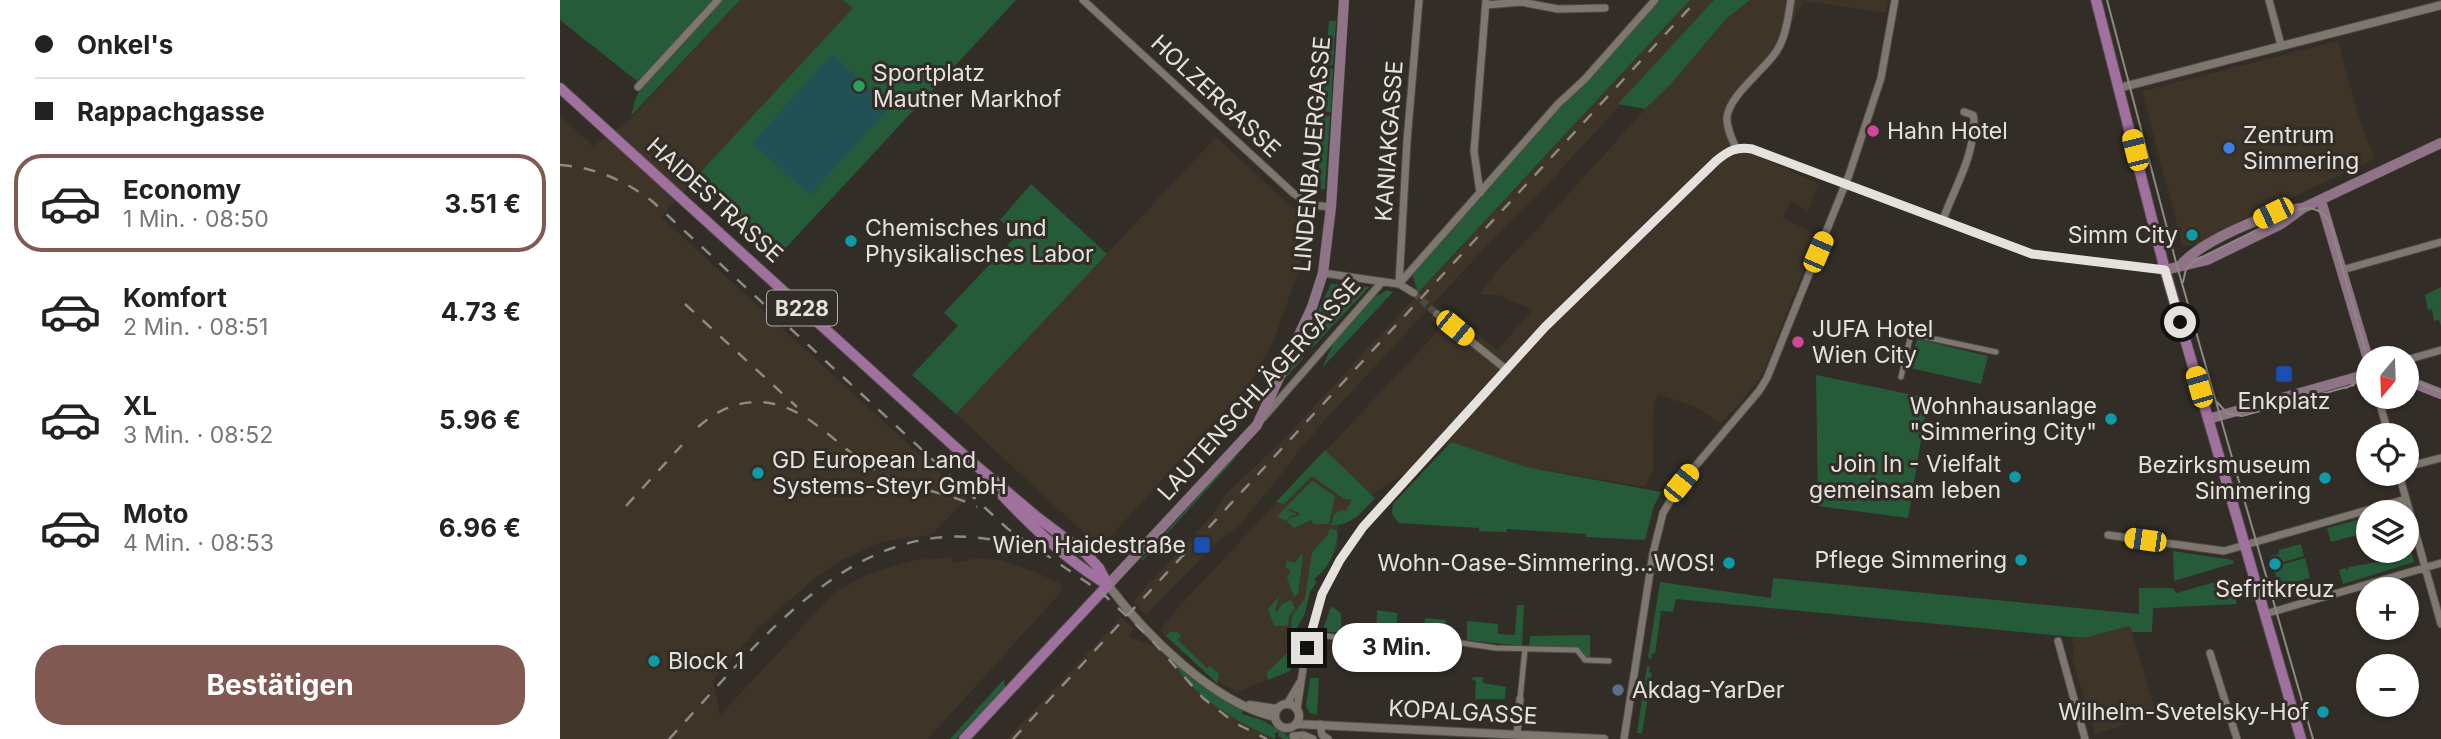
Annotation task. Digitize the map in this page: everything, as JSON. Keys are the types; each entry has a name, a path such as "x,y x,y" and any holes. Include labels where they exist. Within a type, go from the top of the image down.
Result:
{"main road":[{"name":"LINDENBAUERGASSE","path":"1257,425 1312,307 1323,273 1331,206 1344,0"},
{"path":"2096,0 2165,270 2301,739"},
{"name":"HAIDESTRASSE","path":"560,88 966,457 1086,554 1099,568 1108,584"},
{"path":"2165,270 2181,265 2188,256 2198,250 2273,213 2303,208 2321,201 2441,143"},
{"path":"2321,201 2364,346"},
{"path":"2208,419 2356,376"},
{"path":"2419,385 2441,394"},
{"name":"LAUTENSCHLÄGERGASSE","path":"1108,584 1257,425"},
{"path":"964,739 1108,584"}],"street":[{"path":"638,87 718,0"},
{"name":"HOLZERGASSE","path":"1083,0 1293,193 1312,205 1331,206"},
{"name":"KANIAKGASSE","path":"1399,284 1419,0"},
{"name":"LAUTENSCHLÄGERGASSE","path":"1399,284 1558,104 1585,79 1655,0"},
{"path":"1736,148 1727,123 1728,112 1776,52 1785,31 1791,0"},
{"path":"1624,739 1653,552 1663,513 1681,483 1764,385 1846,184 1881,78 1895,0"},
{"path":"2269,0 2281,45"},
{"path":"1480,193 1475,151 1486,2 1605,8"},
{"path":"2119,88 2441,5"},
{"path":"1943,220 1971,153 1974,120 1973,115 1964,112"},
{"path":"1295,725 1300,682 1310,635 1326,586 1363,527 1545,327 1716,161 1736,148 1752,149 2032,254 2165,270"},
{"path":"2342,270 2441,242"},
{"path":"1323,273 1399,284 1414,293"},
{"name":"LAUTENSCHLÄGERGASSE","path":"1257,425 1382,282"},
{"path":"1437,314 1507,370"},
{"path":"1901,377 1911,334 1996,352"},
{"path":"2419,356 2441,350"},
{"path":"2419,464 2441,458"},
{"path":"2402,486 2441,624"},
{"path":"2108,535 2219,551 2406,499"},
{"path":"2265,614 2441,563"},
{"name":"HAIDESTRASSE","path":"1108,584 1140,622 1209,686 1255,711 1276,713 1278,724 1295,725"},
{"path":"1310,635 1577,650 1585,660 1609,661"},
{"path":"2058,641 2085,739"},
{"path":"1517,734 1525,649"},
{"path":"2210,653 2237,739"},
{"path":"1276,713 1287,704 1300,682"},
{"path":"1287,704 1295,725 1303,735 1312,739"},
{"path":"1320,724 1322,735 1328,739"},
{"name":"KOPALGASSE","path":"1295,725 1320,724 1604,739"}],"shaded area":[{"path":"740,0 843,0 853,8 661,217 967,498 932,535 881,542 842,560 814,579 759,627 713,681 720,715 834,593 863,576 914,560 951,557 953,563 978,558 1000,560 1061,584 1063,590 928,739 560,739 560,116 593,146 628,121"},
{"path":"1690,0 1716,0 1535,198 1494,238 1328,417 1238,527 1220,539 1146,615 1134,603 1136,598 1213,514 1226,494 1283,440"},
{"path":"1750,0 1888,0 1886,13 1804,1 1776,52 1729,112 1734,144 1818,184 1808,211 1791,201 1783,217 1817,236 1759,380 1720,423 1694,406 1658,395 1654,403 1653,469 1645,487 1526,467 1451,442 1372,495 1375,498 1357,518 1338,525 1338,547 1315,578 1316,583 1310,592 1304,616 1293,633 1295,653 1290,671 1237,692 1211,678 1160,630 1183,602 1438,331 1430,318 1440,308 1446,309 1497,350 1533,310 1498,295 1480,294 1500,267 1671,84 1726,19"},
{"path":"2338,41 2360,121 2375,159 2205,241 2201,240 2201,243 2183,247 2142,91"},
{"path":"1216,137 1295,210 1303,221 1305,245 1298,273 1272,345 1250,383 1100,548 956,414"},
{"path":"1121,617 1133,628 1130,637 1151,645 1155,642 1186,679 1224,712 1275,739 1007,739"},
{"path":"2130,626 2157,715 2095,734 2072,659 2074,648 2071,638 2084,638"}],"green space":[{"path":"560,0 740,0 631,116 642,85 560,20"},
{"name":"Sportplatz Mautner Markhof","path":"843,0 1016,0 781,253 697,176 853,8"},
{"path":"1658,0 1690,0 1418,293 1412,274"},
{"path":"1714,0 1750,0 1726,19 1671,84 1645,109 1618,104"},
{"path":"1329,21 1336,21 1333,65 1325,65"},
{"path":"1325,68 1333,69 1331,112 1322,112"},
{"path":"1322,115 1330,116 1325,189 1321,189 1319,170"},
{"path":"1031,184 1107,254 956,414 912,375 958,326 944,313 1017,235 1000,220"},
{"path":"1331,284 1369,287 1312,348 1309,345 1302,353 1304,357 1284,380"},
{"path":"2441,287 2441,326 2439,320 2434,321 2432,309 2428,310 2425,295"},
{"path":"1387,290 1393,292 1322,368 1335,340 1375,295"},
{"path":"1917,339 1988,356 1981,384 1910,368"},
{"path":"1816,375 1928,398 1908,518 1818,506"},
{"path":"1451,442 1526,467 1661,492 1654,506 1645,540 1507,529 1506,532 1479,531 1479,528 1399,523 1392,514 1393,504"},
{"path":"1325,450 1375,498 1356,517 1338,525 1331,525 1334,514 1341,510 1346,511 1352,500 1344,499 1312,476 1284,504 1276,502"},
{"path":"1241,452 1143,560 1141,560 1228,463"},
{"path":"1312,481 1335,496 1329,524 1314,524 1311,520 1294,528 1287,521 1299,516 1299,513 1286,510 1298,514 1291,516 1286,521 1277,516"},
{"path":"2356,520 2356,535 2331,542 2327,528"},
{"path":"1330,529 1337,530 1334,550 1325,569 1315,578 1316,583 1310,592 1304,616 1291,637 1292,616 1305,598 1312,552"},
{"path":"2301,544 2304,556 2273,565 2270,556 2279,554 2279,550"},
{"path":"2173,551 2233,560 2234,563 2174,581"},
{"path":"1301,554 1298,594 1294,597 1287,578 1291,570 1285,568 1287,561 1295,563"},
{"path":"2305,558 2310,578 2279,586 2273,567"},
{"path":"2372,563 2411,563 2366,577 2356,577 2356,580 2343,584 2339,570 2347,570 2349,567"},
{"path":"1773,578 2139,614 2139,588 2173,588 2176,593 2230,578 2237,604 2153,608 2152,632 2132,632 2130,626 2084,638 1676,599 1673,612 1661,611 1655,654 1652,653 1651,659 1648,658 1660,582 1771,598"},
{"path":"1280,595 1275,610 1291,600 1295,608 1289,616 1288,626 1274,626 1268,609"},
{"path":"1517,605 1524,605 1522,646 1467,640 1467,621 1498,624 1498,634 1515,635"},
{"path":"1331,606 1341,613 1341,626 1338,632 1322,632"},
{"path":"1377,610 1397,613 1401,634 1376,636"},
{"path":"1425,618 1446,620 1445,635 1457,636 1456,638 1438,638 1435,630 1434,638 1422,639"},
{"path":"1170,632 1181,635 1178,640 1207,668 1210,666 1219,674 1217,683 1166,636"},
{"path":"1590,635 1590,658 1586,659 1580,651 1529,646 1530,636"},
{"path":"1294,639 1295,653 1290,671 1268,680 1267,672 1289,651 1291,640"},
{"path":"1173,661 1216,695 1243,710 1242,714 1262,720 1287,735 1289,739 1278,736 1279,732 1275,733 1275,739 1218,708 1191,686"},
{"path":"1647,666 1652,673 1642,733 1637,733"},
{"path":"1473,677 1483,677 1483,683 1506,687 1505,699 1475,699 1476,681 1472,680"},
{"path":"1310,678 1319,678 1317,715 1310,713 1306,706"},
{"path":"1004,679 1005,687 956,739 950,739"}],"water":[{"path":"832,54 890,107 810,195 752,143"}],"tunnel":[{"path":"1414,293 1437,314"}],"tram line":[{"path":"2107,0 2177,266 2313,739"},
{"path":"2183,282 2186,269 2194,261 2297,210 2312,208 2320,212 2330,223 2367,357 2362,376 2346,388"},
{"path":"2419,383 2441,392"},
{"path":"2217,402 2228,414 2242,416 2354,385"}],"railway":[{"path":"1013,739 1697,0"},
{"path":"560,165 608,176 652,201 1008,529 1101,592 1149,637 1203,698 1235,723 1267,739"},
{"path":"685,304 797,407"},
{"path":"698,427 718,412 732,406 748,402 775,404 793,410 809,420 853,455 885,475 977,507"},
{"path":"626,506 682,445"},
{"path":"669,739 782,620 824,585 869,558 917,541 970,537 1027,549"}],"place":[{"name":"Sportplatz Mautner Markhof","path":"859,86"},
{"name":"Hahn Hotel","path":"1873,131"},
{"name":"Zentrum Simmering","path":"2229,148"},
{"name":"Simm City","path":"2192,235"},
{"name":"Chemisches und Physikalisches Labor","path":"851,241"},
{"name":"JUFA Hotel Wien City","path":"1798,342"},
{"name":"Enkplatz","path":"2284,374"},
{"name":"Wohnhausanlage \"Simmering City\"","path":"2111,419"},
{"name":"GD European Land Systems-Steyr GmbH","path":"758,473"},
{"name":"Join In - Vielfalt gemeinsam leben","path":"2015,477"},
{"name":"Bezirksmuseum Simmering","path":"2325,478"},
{"name":"Wien Haidestraße","path":"1202,545"},
{"name":"Pflege Simmering","path":"2021,560"},
{"name":"Wohn-Oase-Simmering...WOS!","path":"1729,563"},
{"name":"Sefritkreuz","path":"2275,564"},
{"name":"Block 1","path":"654,661"},
{"name":"Akdag-YarDer","path":"1618,690"},
{"name":"Wilhelm-Svetelsky-Hof","path":"2323,712"}],"route":[{"path":"1307,648 1316,611 1330,578 1349,546 1378,508 1545,327 1716,161 1736,148 1752,149 2032,254 2165,270 2180,322"}]}
